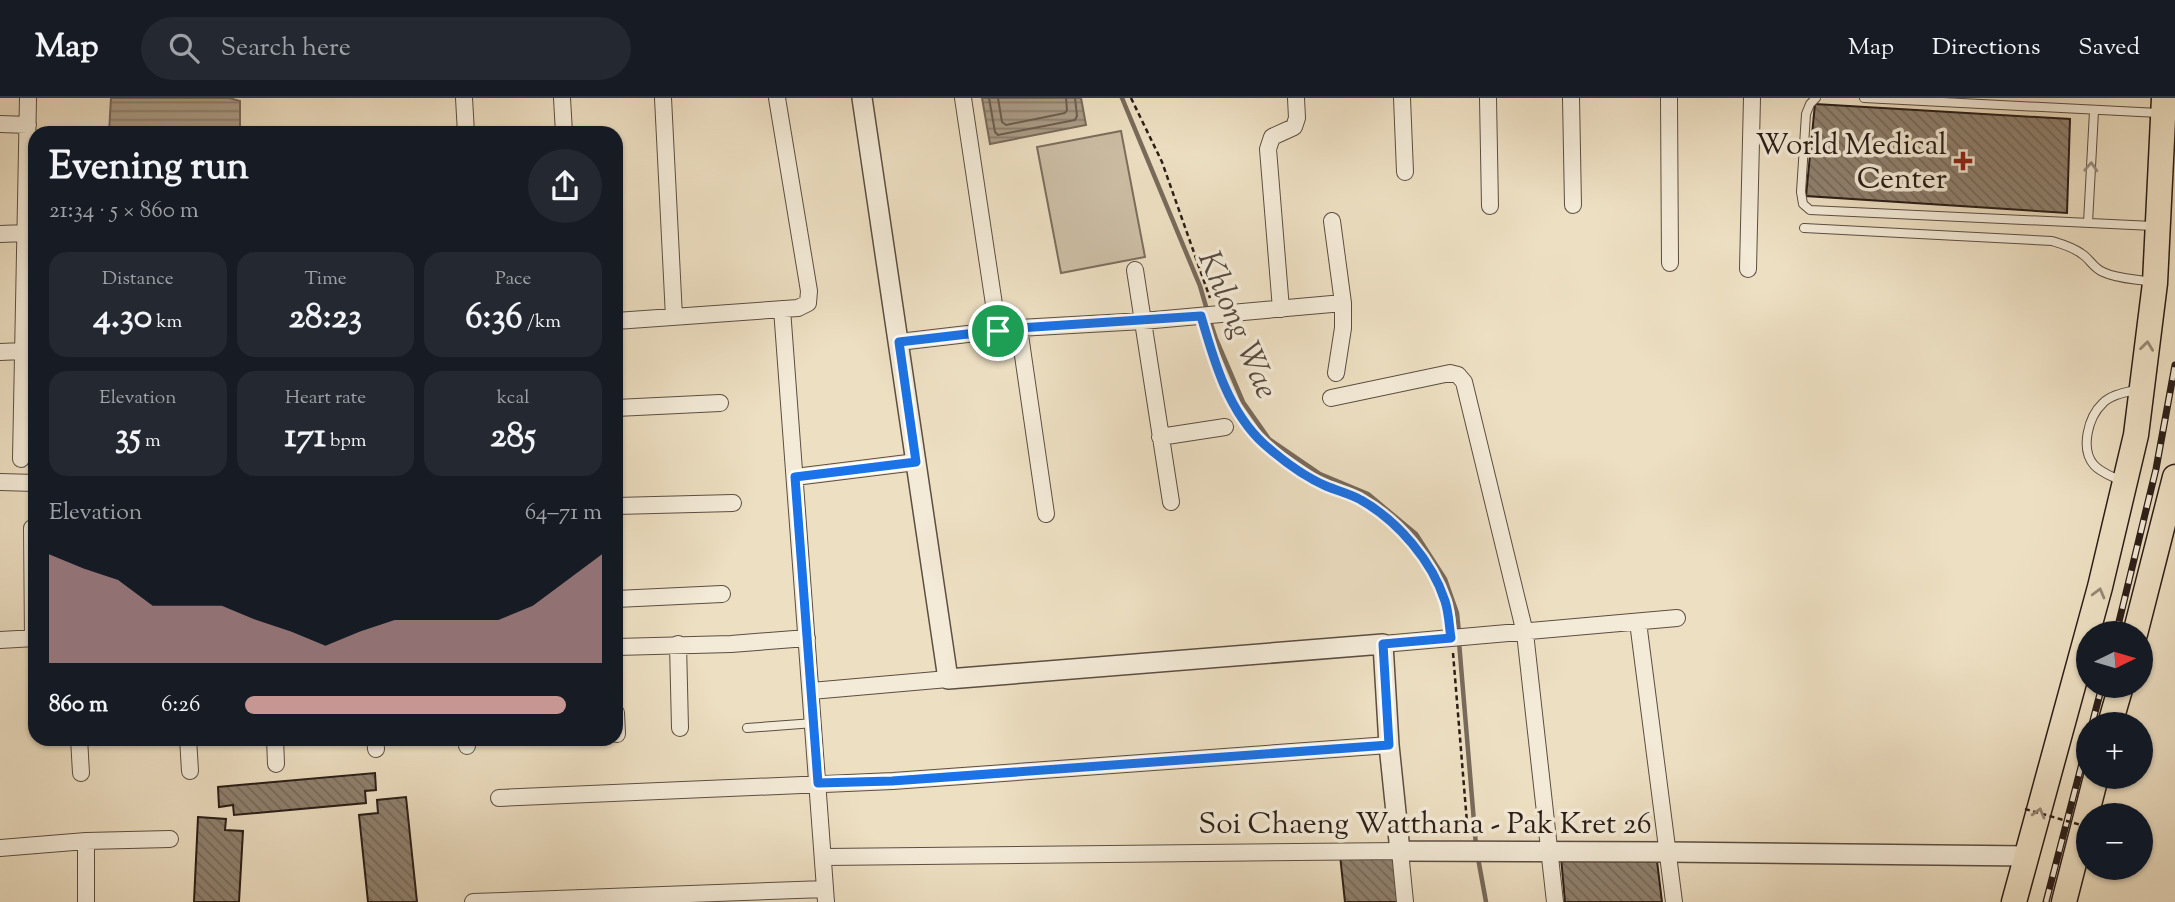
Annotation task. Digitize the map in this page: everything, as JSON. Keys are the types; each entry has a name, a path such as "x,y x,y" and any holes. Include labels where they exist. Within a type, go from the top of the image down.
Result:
{"main road":[{"path":"2014,902 2100,587 2136,435 2154,283 2164,106"},
{"path":"2138,621 2174,488"},
{"path":"2064,902 2093,789"}],"street":[{"path":"28,98 25,233 28,306"},
{"path":"464,98 466,126"},
{"path":"562,98 564,126"},
{"path":"663,98 674,317"},
{"path":"623,321 798,308 808,303 810,291 777,98"},
{"path":"862,98 948,679"},
{"path":"963,98 998,331"},
{"path":"1281,309 1268,149 1272,137 1294,127 1297,118 1296,98"},
{"path":"1402,98 1405,173"},
{"path":"1488,98 1490,206"},
{"path":"1571,98 1573,205"},
{"path":"1669,98 1670,263"},
{"path":"1748,269 1752,98"},
{"path":"0,124 28,125"},
{"path":"1332,220 1343,303 1343,328 1336,373"},
{"path":"0,234 25,233"},
{"path":"1135,270 1171,502"},
{"path":"899,342 1019,328 1208,316 1343,303"},
{"path":"473,902 825,896 782,309"},
{"path":"1019,328 1046,514"},
{"path":"21,459 23,351 28,334"},
{"path":"0,352 23,351"},
{"path":"1331,398 1450,373 1458,375 1464,382 1525,633 1556,902"},
{"path":"623,408 720,403"},
{"path":"1160,437 1225,428"},
{"path":"795,477 916,462"},
{"path":"0,482 28,483"},
{"path":"623,506 733,503"},
{"path":"623,599 722,594"},
{"path":"811,691 1525,633 1677,618"},
{"path":"1638,622 1674,902"},
{"path":"0,640 28,638"},
{"path":"623,647 807,638"},
{"path":"678,644 680,727"},
{"path":"1383,644 1389,745 1405,902"},
{"path":"499,798 892,781 1389,745"},
{"path":"79,746 81,773"},
{"path":"188,746 190,771"},
{"path":"275,746 276,764"},
{"path":"0,848 86,841 170,839"},
{"path":"86,841 86,902"},
{"name":"Soi Chaeng Watthana - Pak Kret 26","path":"824,857 1400,851 2027,856"}],"lane":[{"path":"1816,98 1806,114 1801,192 1803,204 1810,210 2158,227"},
{"path":"1864,98 2094,111 2164,106"},
{"path":"2088,223 2094,111"},
{"path":"1804,228 2052,242 2085,255 2101,272 2154,283"},
{"path":"2126,483 2092,464 2087,438 2090,425 2103,402 2142,388"},
{"path":"747,728 814,723"}],"path":[{"path":"1131,98 1162,162 1208,316 1216,368 1237,411 1263,443 1294,467 1324,485 1360,499 1411,540 1445,601 1459,638 1477,851"},
{"path":"2025,808 2076,823"}],"shaded area":[{"path":"1121,131 1145,257 1061,273 1037,147"}],"water":[{"path":"111,98 229,98 240,101 240,126 109,126"},
{"path":"982,98 1081,98 1086,125 990,144"}],"building":[{"path":"1815,104 2070,119 2067,213 1806,196"},
{"path":"375,773 376,790 365,791 366,803 234,815 233,805 219,807 218,787"},
{"path":"406,797 417,902 368,902 359,815 378,813 377,800"},
{"path":"198,817 226,819 225,830 243,831 239,902 194,902"},
{"path":"1340,855 1396,855 1400,902 1345,902"},
{"path":"1561,857 1657,861 1662,902 1565,902"}],"waterway":[{"name":"Khlong Wae","path":"1122,98 1200,286 1207,310"},
{"name":"Khlong Wae","path":"1209,318 1243,402 1269,439 1320,474 1368,494 1416,534 1445,579 1457,613 1459,633"},
{"name":"Khlong Wae","path":"1459,642 1476,846"},
{"name":"Khlong Wae","path":"1478,858 1486,902"}],"railway":[{"path":"2119,621 2156,469 2175,365"},
{"path":"2095,712 2099,698"},
{"path":"2046,902 2076,786"}],"place":[{"name":"World Medical Center","path":"1963,161"}],"route":[{"path":"1201,316 1216,368 1237,411 1263,443 1294,467 1324,485 1360,499 1382,514 1411,540 1445,601 1451,638 1383,644 1389,745 892,781 818,783 795,477 916,462 899,342 998,331 1201,316"}]}
